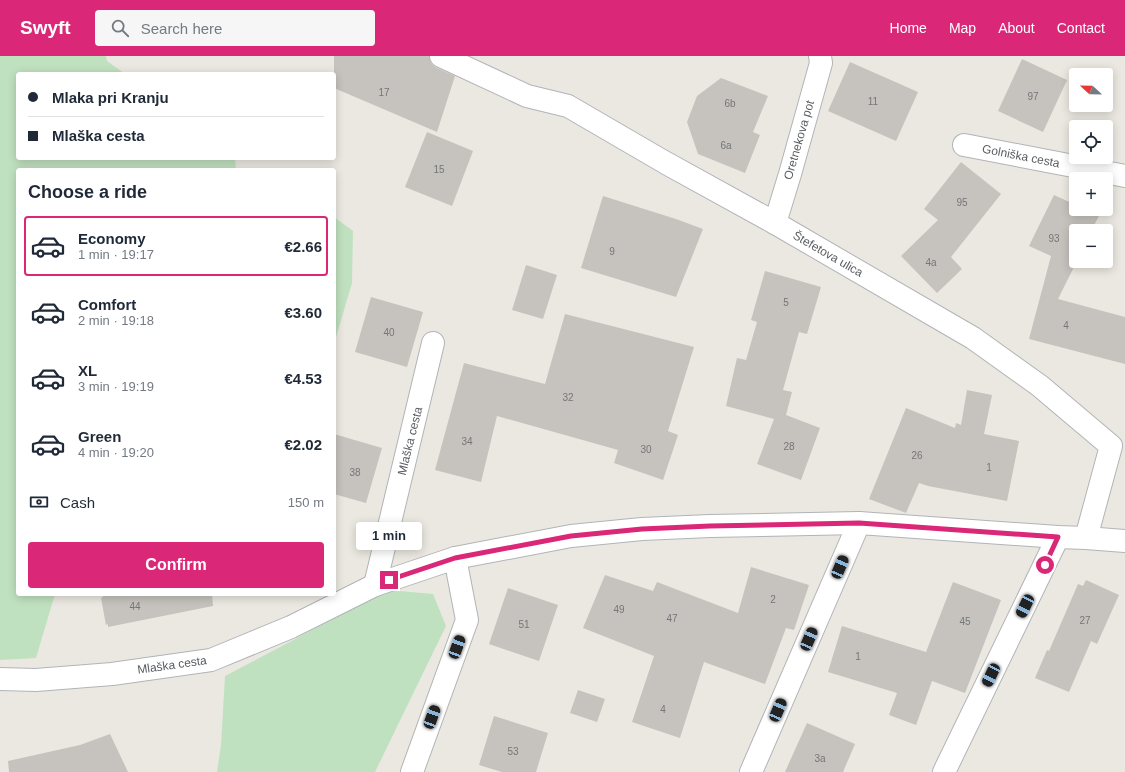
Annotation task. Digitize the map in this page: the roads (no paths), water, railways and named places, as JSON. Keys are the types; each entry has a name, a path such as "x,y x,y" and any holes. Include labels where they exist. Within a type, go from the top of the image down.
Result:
{"street":[{"name":"Štefetova ulica","path":"441,56 527,96 568,106 666,163 775,223 973,338 1040,386 1110,446 1086,538"},
{"name":"Oretnekova pot","path":"775,223 819,71 821,63 820,56"},
{"name":"Golniška cesta","path":"964,145 1125,176"},
{"name":"Mlaška cesta","path":"375,585 433,344"},
{"name":"Mlaška cesta","path":"0,679 36,680 112,674 211,660 291,627 375,585 455,558 571,536 635,530 710,526 859,523 1125,541"},
{"path":"751,772 859,523"},
{"path":"944,772 1058,537"},
{"path":"412,772 467,620 455,558"}]}
